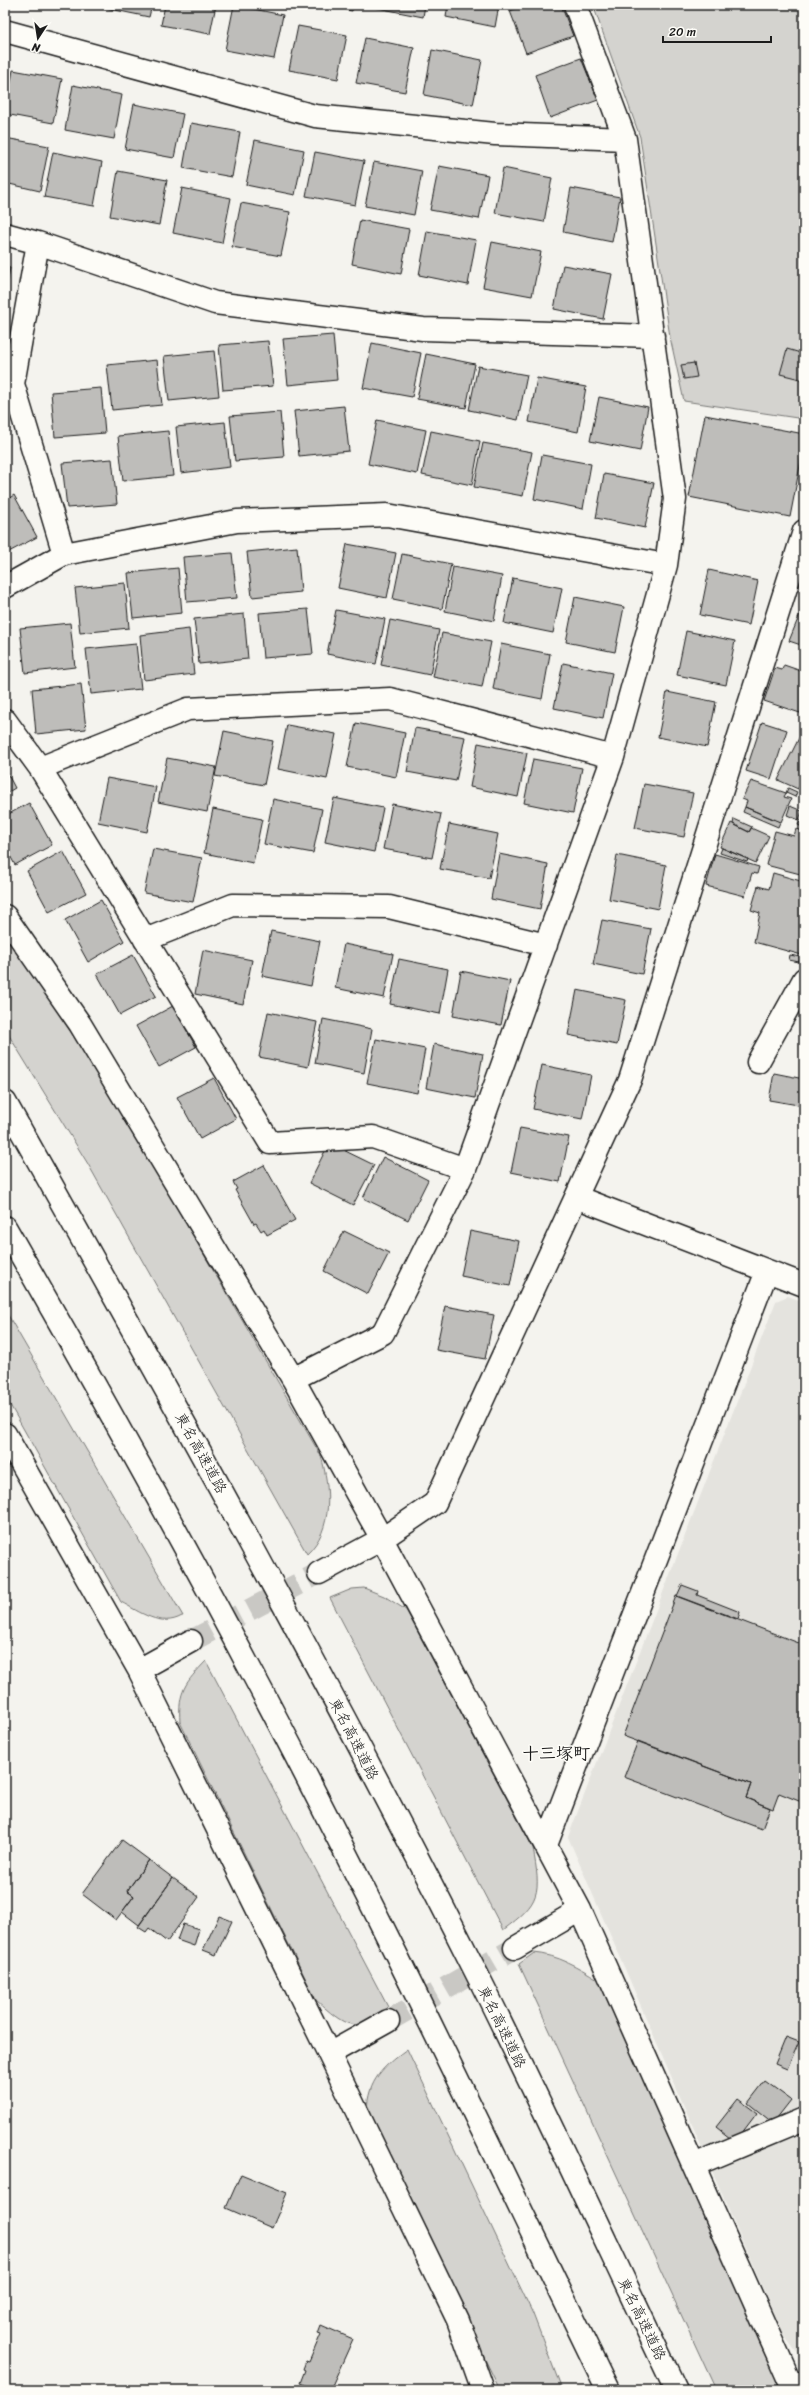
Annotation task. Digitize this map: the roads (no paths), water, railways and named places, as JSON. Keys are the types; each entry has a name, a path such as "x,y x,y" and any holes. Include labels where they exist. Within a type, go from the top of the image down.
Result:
{"main road":[{"path":"293,1379 383,1333 465,1168 614,757 666,565 675,499 654,336 625,139 575,5"},
{"path":"5,31 315,116 495,134 625,139"},
{"path":"5,234 38,243 215,303 423,329 654,336"},
{"path":"38,243 12,384 64,554"},
{"path":"5,587 64,554 237,521 387,515 666,565"},
{"path":"319,1573 382,1539 435,1503 630,1080 804,531"},
{"path":"40,768 188,708 390,699 614,757"},
{"path":"5,720 40,768 270,1143 373,1137 465,1168"},
{"path":"145,940 233,906 381,907 546,945"},
{"path":"5,916 80,1024 293,1379 382,1539 580,1910 789,2380 804,2386"},
{"path":"758,1062 804,979"},
{"name":"東名高速道路","path":"5,1102 147,1355 311,1656 484,1989 676,2390"},
{"path":"576,1198 804,1285"},
{"path":"5,1228 89,1373 249,1666 429,2021 608,2390"},
{"path":"546,1845 767,1271"},
{"path":"5,1434 139,1670 329,2054 458,2320 483,2390"},
{"path":"139,1670 191,1642"},
{"path":"515,1948 580,1910"},
{"path":"329,2054 388,2021"},
{"path":"694,2165 804,2119"}],"tunnel":[{"path":"191,1641 319,1573"},
{"path":"388,2021 515,1948"}],"district":[{"name":"十三塚町","path":"556,1753"}]}
